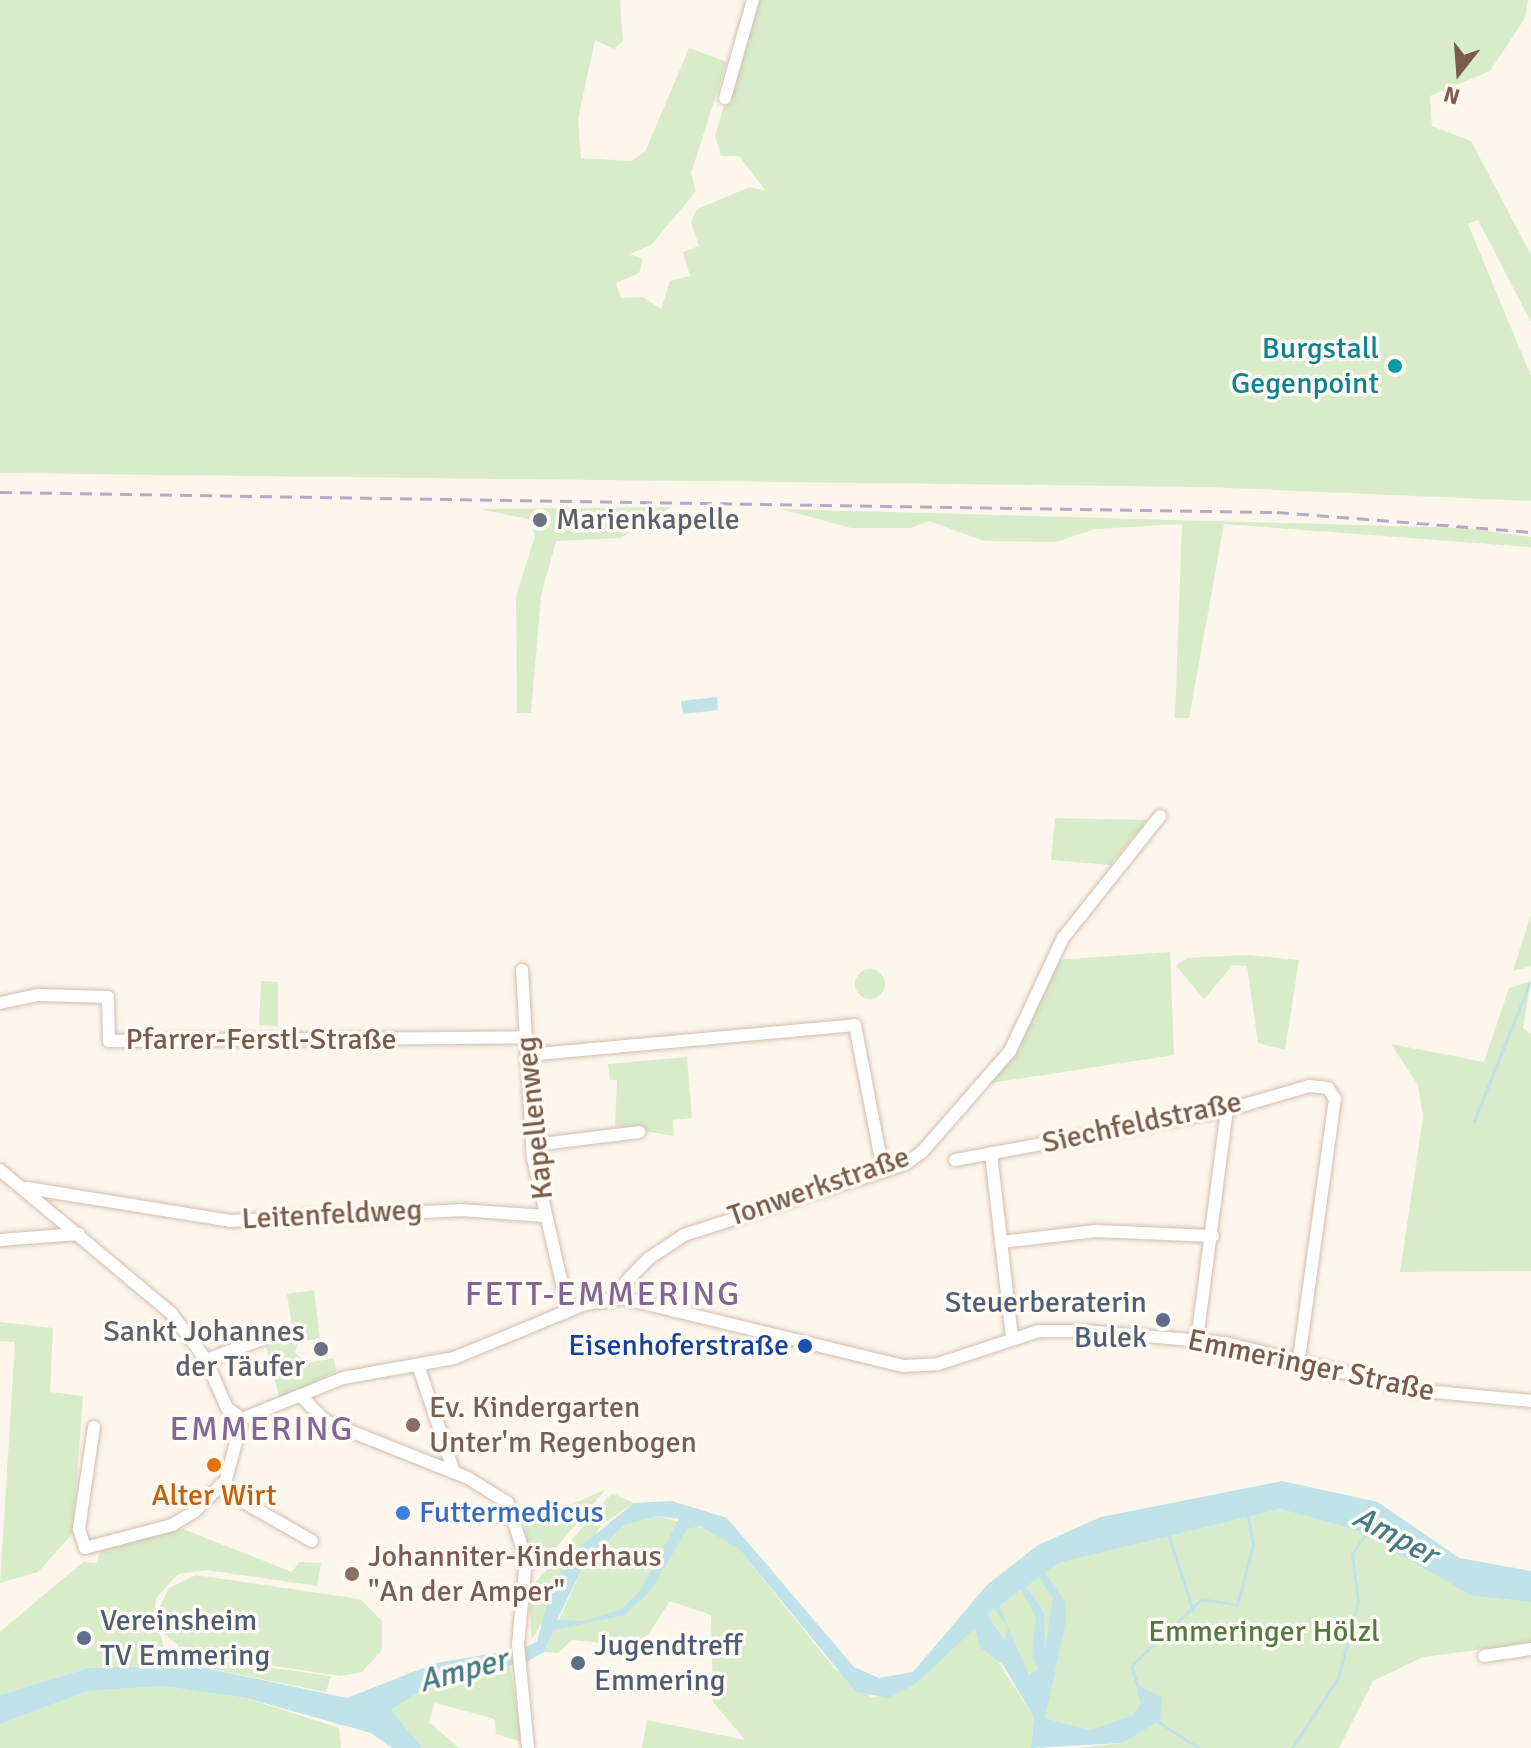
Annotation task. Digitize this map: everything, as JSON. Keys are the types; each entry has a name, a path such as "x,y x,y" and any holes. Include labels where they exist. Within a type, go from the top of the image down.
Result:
{"street":[{"path":"725,98 753,0"},
{"name":"Tonwerkstraße","path":"622,1298 626,1282 648,1259 692,1231 883,1171 922,1152 985,1084 1078,916 1160,816"},
{"name":"Kapellenweg","path":"522,970 533,1145 545,1216 568,1310"},
{"name":"Pfarrer-Ferstl-Straße","path":"0,1003 39,995 108,997 109,1041 526,1037"},
{"path":"527,1055 855,1025 883,1171"},
{"name":"Siechfeldstraße","path":"955,1160 1227,1110 1273,1093 1328,1088 1335,1099 1299,1360"},
{"path":"1197,1340 1213,1236 1227,1110"},
{"path":"533,1145 639,1132"},
{"path":"991,1153 1012,1336"},
{"path":"0,1170 63,1218 171,1313 206,1360 227,1408 242,1419"},
{"name":"Leitenfeldweg","path":"27,1188 237,1221 460,1210 545,1216"},
{"path":"63,1218 73,1194"},
{"path":"1002,1242 1095,1231 1213,1236"},
{"path":"0,1240 79,1234"},
{"path":"242,1419 365,1373 474,1352 568,1310 622,1298"},
{"name":"Emmeringer Straße","path":"622,1298 904,1366 938,1364 1012,1336 1060,1330 1197,1340 1299,1360 1413,1390 1531,1401"},
{"path":"206,1360 260,1340"},
{"path":"418,1365 454,1472"},
{"path":"302,1397 325,1421 454,1472 493,1491 517,1519 526,1560 518,1644 528,1748"},
{"path":"94,1427 79,1529 85,1548 172,1525 219,1488 242,1419"},
{"path":"219,1488 312,1541"},
{"path":"1484,1656 1531,1649"}],"green space":[{"path":"0,0 620,0 623,41 614,49 595,40 578,119 581,158 631,161 645,152 689,48 727,62 691,173 696,191 652,244 630,254 643,259 639,273 616,283 621,298 643,297 661,309 670,281 690,276 683,252 699,246 691,222 697,209 750,187 766,191 739,156 721,156 715,136 755,0 1528,0 1525,18 1490,71 1430,96 1432,126 1471,141 1531,255 1531,322 1478,220 1468,224 1531,376 1531,501 1206,487 0,473"},
{"path":"671,507 621,538 556,541 541,596 531,713 517,713 516,596 535,536 529,519 478,509"},
{"path":"781,509 1464,528 1531,537 1531,547 1224,524 1189,718 1175,718 1182,524 1095,529 1056,542 984,541 929,521 910,528 851,528"},
{"path":"1055,818 1148,820 1110,865 1051,860"},
{"path":"1531,915 1531,966 1513,971"},
{"path":"1170,952 1174,1055 991,1083 1015,1053 1056,960"},
{"path":"1247,955 1299,960 1285,1050 1258,1043 1247,966 1233,965 1204,999 1176,966 1187,958"},
{"path":"870,969 881,973 885,984 881,995 870,999 859,995 855,984 859,973"},
{"path":"261,981 278,982 278,1026 259,1025"},
{"path":"1531,981 1523,1028 1531,1034 1531,1271 1400,1272 1423,1117 1418,1085 1391,1044 1484,1062 1509,988"},
{"path":"687,1057 692,1118 673,1120 674,1136 615,1126 617,1080 610,1080 608,1064"},
{"path":"314,1290 320,1339 298,1341 295,1353 308,1363 334,1358 336,1371 280,1400 265,1343 293,1333 287,1294"},
{"path":"0,1322 53,1328 50,1392 83,1396 73,1533 38,1572 0,1583 15,1342 0,1341"},
{"path":"606,1489 554,1550 529,1553 524,1526"},
{"path":"612,1493 634,1503 602,1524 532,1639 528,1591"},
{"name":"Emmeringer Hölzl","path":"1280,1509 1356,1530 1472,1596 1531,1602 1531,1643 1423,1657 1373,1681 1339,1748 1078,1748 1123,1743 1148,1727 1138,1685 1140,1705 1132,1715 1090,1730 1045,1718 1038,1687 987,1614 1059,1563"},
{"path":"657,1516 714,1531 739,1549 834,1668 872,1698 918,1682 975,1627 1034,1717 1031,1748 642,1748 647,1720 745,1740 713,1702 711,1615 670,1601 640,1647 572,1640 558,1653 544,1652 584,1565 623,1526"},
{"path":"183,1529 292,1572 299,1562 321,1563 317,1586 207,1570 178,1574 156,1598 154,1617 164,1647 177,1655 331,1676 326,1692 191,1665 88,1668 0,1695 0,1632 83,1562 96,1563 101,1550"},
{"path":"196,1575 360,1599 382,1621 382,1650 362,1672 340,1676 185,1652 163,1632 159,1609 169,1588"},
{"path":"510,1665 522,1742 496,1734 495,1719 435,1703 429,1722 459,1748 423,1748 391,1710 436,1681"},
{"path":"162,1686 246,1698 339,1728 341,1748 0,1748 0,1724 88,1691"}],"water":[{"path":"717,697 718,710 683,714 681,701"},
{"path":"1282,1481 1378,1502 1459,1558 1531,1571 1531,1602 1472,1596 1356,1530 1280,1509 1059,1563 1045,1573 1065,1601 1066,1620 1045,1718 1090,1730 1132,1715 1140,1705 1137,1685 1162,1697 1160,1720 1123,1743 1031,1748 1034,1717 1003,1665 980,1647 975,1628 918,1682 889,1698 856,1692 739,1549 700,1526 687,1529 652,1589 625,1615 554,1630 544,1652 526,1662 436,1681 391,1710 423,1748 392,1748 371,1733 246,1698 162,1686 88,1691 0,1724 0,1695 88,1668 191,1665 347,1698 436,1663 525,1648 537,1641 552,1586 570,1555 634,1503 672,1501 727,1518 854,1667 879,1678 913,1672 987,1585 1038,1545 1101,1517","holes":["657,1516 679,1519 640,1591 622,1609 585,1621 557,1620 584,1565 623,1526","1039,1577 1053,1598 1045,1648 1044,1612 1026,1587","1021,1590 1036,1617 1032,1656 1038,1669 1029,1675 999,1606","994,1609 1008,1628 1005,1640 987,1614"]}],"waterway":[{"path":"1474,1121 1529,984"},
{"path":"1138,1687 1131,1666 1201,1599 1237,1605 1253,1545 1248,1516"},
{"name":"Amper","path":"1167,1531 1193,1611"},
{"path":"1292,1748 1338,1678 1358,1601 1352,1554 1365,1535"},
{"path":"1155,1720 1199,1748"}],"railway":[{"path":"0,492 1277,512 1531,532"}],"place":[{"name":"Burgstall Gegenpoint","path":"1395,366"},
{"name":"Marienkapelle","path":"540,520"},
{"name":"Steuerberaterin Bulek","path":"1163,1320"},
{"name":"Eisenhoferstraße","path":"805,1346"},
{"name":"Sankt Johannes der Täufer","path":"321,1349"},
{"name":"Ev. Kindergarten Unter'm Regenbogen","path":"413,1425"},
{"name":"Alter Wirt","path":"214,1465"},
{"name":"Futtermedicus","path":"403,1513"},
{"name":"Johanniter-Kinderhaus \"An der Amper\"","path":"352,1574"},
{"name":"Vereinsheim TV Emmering","path":"84,1638"},
{"name":"Jugendtreff Emmering","path":"578,1663"}],"district":[{"name":"FETT-EMMERING","path":"603,1295"},
{"name":"EMMERING","path":"262,1430"}]}
